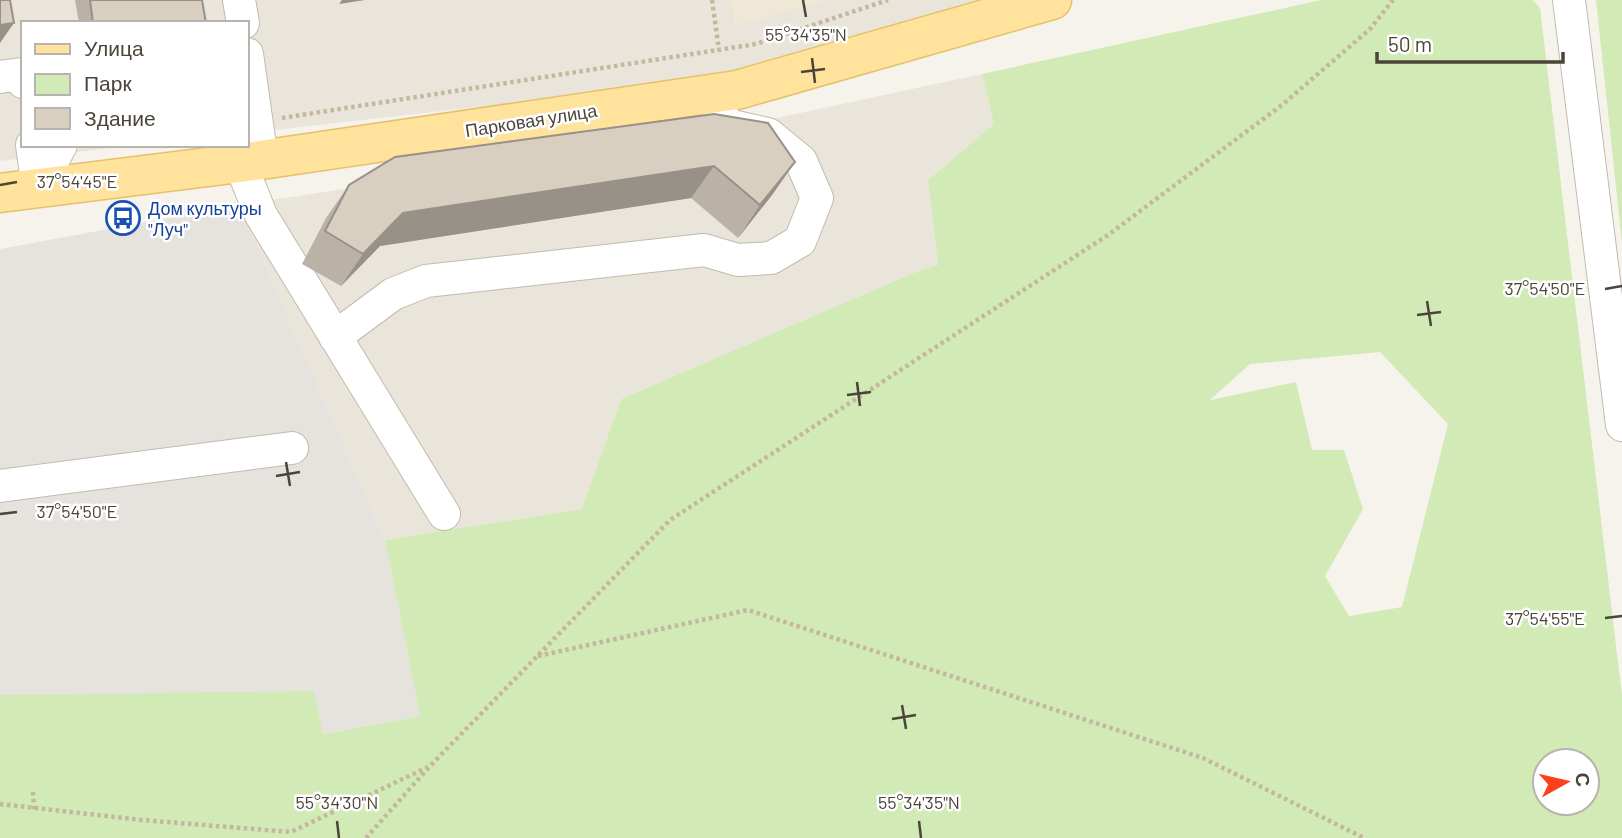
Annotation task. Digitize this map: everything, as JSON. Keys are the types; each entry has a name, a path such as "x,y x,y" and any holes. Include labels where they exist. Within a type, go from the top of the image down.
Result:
{"main road":[{"name":"Парковая улица","path":"0,193 251,161 737,90 1050,0"}],"street":[{"path":"239,0 243,21"},
{"path":"1569,0 1622,425"},
{"path":"248,62 256,122 251,161 261,215 444,514"},
{"path":"0,77 21,74"},
{"path":"335,337 393,294 426,281 704,250 738,260 771,258 800,241 817,198 801,161 768,134 728,125 709,94"},
{"path":"32,147 38,188"},
{"path":"38,188 60,147"},
{"path":"0,486 292,448"}],"path":[{"path":"712,0 719,50"},
{"path":"256,122 756,44 888,0"},
{"path":"366,838 431,765 670,520 1108,235 1282,105 1370,29 1392,0"},
{"path":"536,657 748,610 1203,758 1364,838"},
{"path":"0,804 292,832 431,765"},
{"path":"33,792 34,809"}],"shaded area":[{"path":"0,0 983,0 724,79 248,133 248,21 21,21 21,147 120,147 0,161"},
{"path":"732,0 827,0 735,26"},
{"path":"982,74 994,124 928,180 938,265 918,271 621,399 582,509 385,540 239,205 698,135"},
{"path":"239,205 385,540 420,716 322,734 314,692 0,695 0,249"}],"green space":[{"path":"1321,0 1533,0 1540,8 1622,696 1622,838 0,838 0,695 314,691 323,734 420,716 385,540 582,509 621,399 918,271 938,265 928,180 994,124 982,74","holes":["1380,352 1448,424 1402,607 1349,616 1325,576 1363,509 1344,450 1312,450 1296,382 1210,400 1250,364"]},
{"path":"1596,0 1622,0 1622,243"}],"building":[{"path":"0,0 10,0 14,23 0,25"},
{"path":"90,0 202,0 206,21 93,21"},
{"path":"714,114 768,123 795,162 760,205 714,166 403,213 363,254 325,231 349,185 395,157"}],"place":[{"name":"Дом культуры \"Луч\"","path":"123,218"}]}
